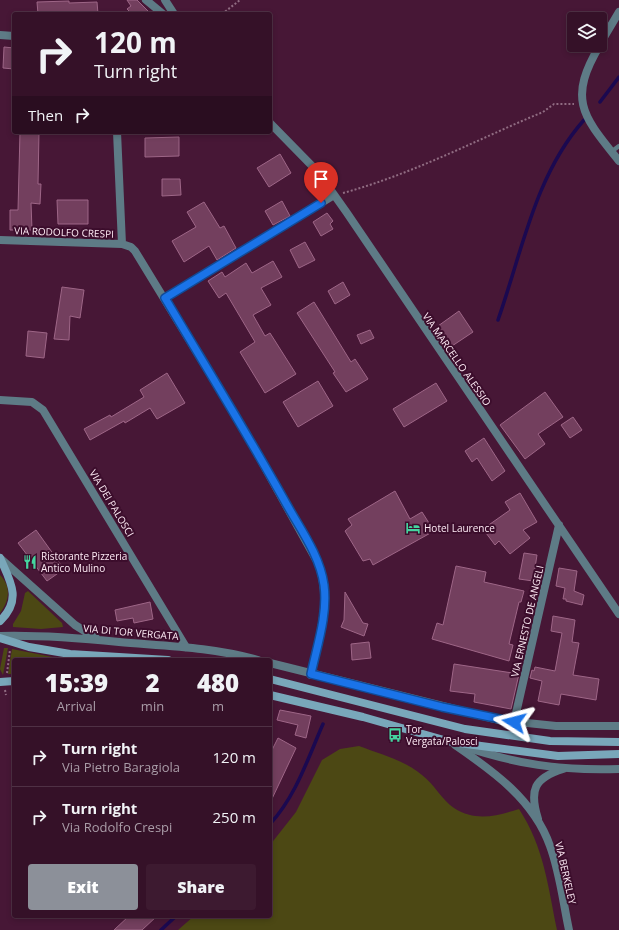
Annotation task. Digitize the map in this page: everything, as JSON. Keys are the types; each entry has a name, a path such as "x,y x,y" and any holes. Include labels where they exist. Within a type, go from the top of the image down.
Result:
{"main road":[{"path":"0,558 11,582 13,598 10,609 0,621"},
{"name":"VIA DI TOR VERGATA","path":"0,637 29,647 70,654 135,658"},
{"path":"272,680 465,729 550,741 619,742"},
{"path":"0,682 12,681"},
{"path":"272,695 363,717 451,742 558,756 619,754"}],"street":[{"path":"146,0 161,12"},
{"path":"165,0 173,12"},
{"path":"607,33 619,12"},
{"path":"0,35 12,36"},
{"path":"596,52 584,76 581,89 582,105 591,124 619,162"},
{"name":"VIA MARCELLO ALESSIO","path":"272,125 318,172 619,614"},
{"path":"117,134 122,244"},
{"path":"165,298 334,195"},
{"name":"VIA RODOLFO CRESPI","path":"0,240 122,244 130,247 135,252 165,298 243,428 318,563 325,595 321,630 311,674"},
{"name":"VIA DEI PALOSCI","path":"0,400 32,402 43,410 186,647"},
{"name":"VIA ERNESTO DE ANGELI","path":"514,722 559,525"},
{"path":"0,558 70,620 99,640"},
{"name":"VIA DI TOR VERGATA","path":"0,637 34,635 186,647 218,651 249,658"},
{"path":"272,664 442,707 514,722 556,726 619,726"},
{"path":"451,742 505,760 563,769 619,769"},
{"name":"VIA BERKELEY","path":"451,742 500,778 521,799 539,823 553,854 569,930"},
{"name":"VIA BERKELEY","path":"539,823 534,798 536,785 545,776 563,769"}],"lane":[{"path":"611,152 619,146"}],"path":[{"path":"225,12 240,0"},
{"path":"334,195 388,180 443,158 543,112 554,104 582,105"},
{"path":"7,674 10,648"}],"shaded area":[{"path":"0,575 6,584 8,594 0,613"},
{"path":"28,591 62,623 63,627 41,629 13,627 13,624 21,611 25,593"},
{"path":"4,648 8,648 3,675 0,669"},
{"path":"12,649 58,658 12,658 12,674 8,674"},
{"path":"359,746 408,765 426,779 450,805 470,815 486,816 502,814 519,809 540,852 548,882 557,930 178,930 192,918 272,918 272,842 296,812 322,760 340,749"}],"building":[{"path":"127,0 137,0 149,12 130,12 127,9 131,6"},
{"path":"37,2 97,2 98,12 38,12"},
{"path":"4,47 12,48 12,69 3,68"},
{"path":"20,134 39,134 38,184 41,184 40,204 31,203 32,230 10,230 10,210 18,210"},
{"path":"179,137 179,156 145,157 145,138"},
{"path":"280,154 291,173 269,187 257,168"},
{"path":"162,179 180,179 181,195 162,196"},
{"path":"57,200 88,200 88,224 58,224"},
{"path":"282,201 290,216 273,225 265,211"},
{"path":"204,202 220,228 224,226 236,248 217,260 209,246 184,262 172,241 196,227 187,212"},
{"path":"327,213 333,221 330,224 333,229 321,236 313,222"},
{"path":"305,242 315,260 299,268 290,250"},
{"path":"273,261 282,277 261,288 271,305 253,315 265,336 270,333 296,374 265,393 240,352 255,342 226,293 219,298 208,281 222,272 225,277 246,263 252,273"},
{"path":"343,282 350,295 335,304 328,291"},
{"path":"62,287 84,290 80,318 70,316 69,340 54,339"},
{"path":"314,302 351,362 355,359 368,379 346,392 297,313"},
{"path":"459,311 473,332 452,346 438,326"},
{"path":"370,330 374,338 361,344 357,335"},
{"path":"28,331 47,333 44,358 26,356"},
{"path":"167,373 185,403 157,419 150,408 125,423 124,421 90,440 84,429 110,415 111,417 144,397 140,390"},
{"path":"318,381 333,406 298,427 283,402"},
{"path":"436,383 447,401 404,427 393,409"},
{"path":"545,392 563,417 538,434 545,444 525,459 500,425"},
{"path":"573,417 582,430 570,438 561,425"},
{"path":"484,438 505,471 492,481 477,458 472,462 465,451"},
{"name":"Hotel Laurence","path":"395,491 410,519 422,512 434,531 373,565 370,559 363,561 345,531 352,525 348,519"},
{"path":"520,493 537,522 523,530 530,538 510,554 499,541 495,545 483,529 510,510 505,502"},
{"path":"36,530 64,569 47,581 18,543"},
{"path":"524,553 537,555 533,581 519,579"},
{"path":"456,566 486,572 484,582 524,591 521,602 519,602 509,644 513,645 509,661 432,639 437,623 443,625"},
{"path":"559,568 577,571 574,591 584,595 582,605 563,599 565,588 556,586"},
{"path":"345,592 363,623 368,624 364,636 341,627 344,620"},
{"path":"150,602 153,619 134,623 133,618 117,621 115,610"},
{"path":"553,616 575,620 572,642 579,643 573,675 599,679 596,700 561,694 559,705 538,701 542,681 530,678 532,670 534,671 535,667 555,671 562,633 551,631"},
{"path":"369,642 371,658 352,660 351,644"},
{"path":"454,664 519,674 511,709 474,702 475,694 450,691"},
{"path":"280,710 311,716 306,738 295,735 298,725 277,720"},
{"path":"278,738 296,748 272,799 272,750"},
{"path":"127,918 155,918 142,930 114,930"}],"waterway":[{"path":"600,102 619,77"},
{"path":"498,320 523,241 542,190 553,165 567,142 584,120"},
{"path":"272,822 294,789 323,724"},
{"path":"161,930 174,918"}],"place":[{"name":"Hotel Laurence","path":"413,528"},
{"name":"Ristorante Pizzeria Antico Mulino","path":"30,562"},
{"name":"Tor Vergata/Palosci","path":"395,735"}],"route":[{"path":"321,203 165,298 264,463 314,553 321,570 324,583 325,604 311,674 487,718 514,722"}]}
